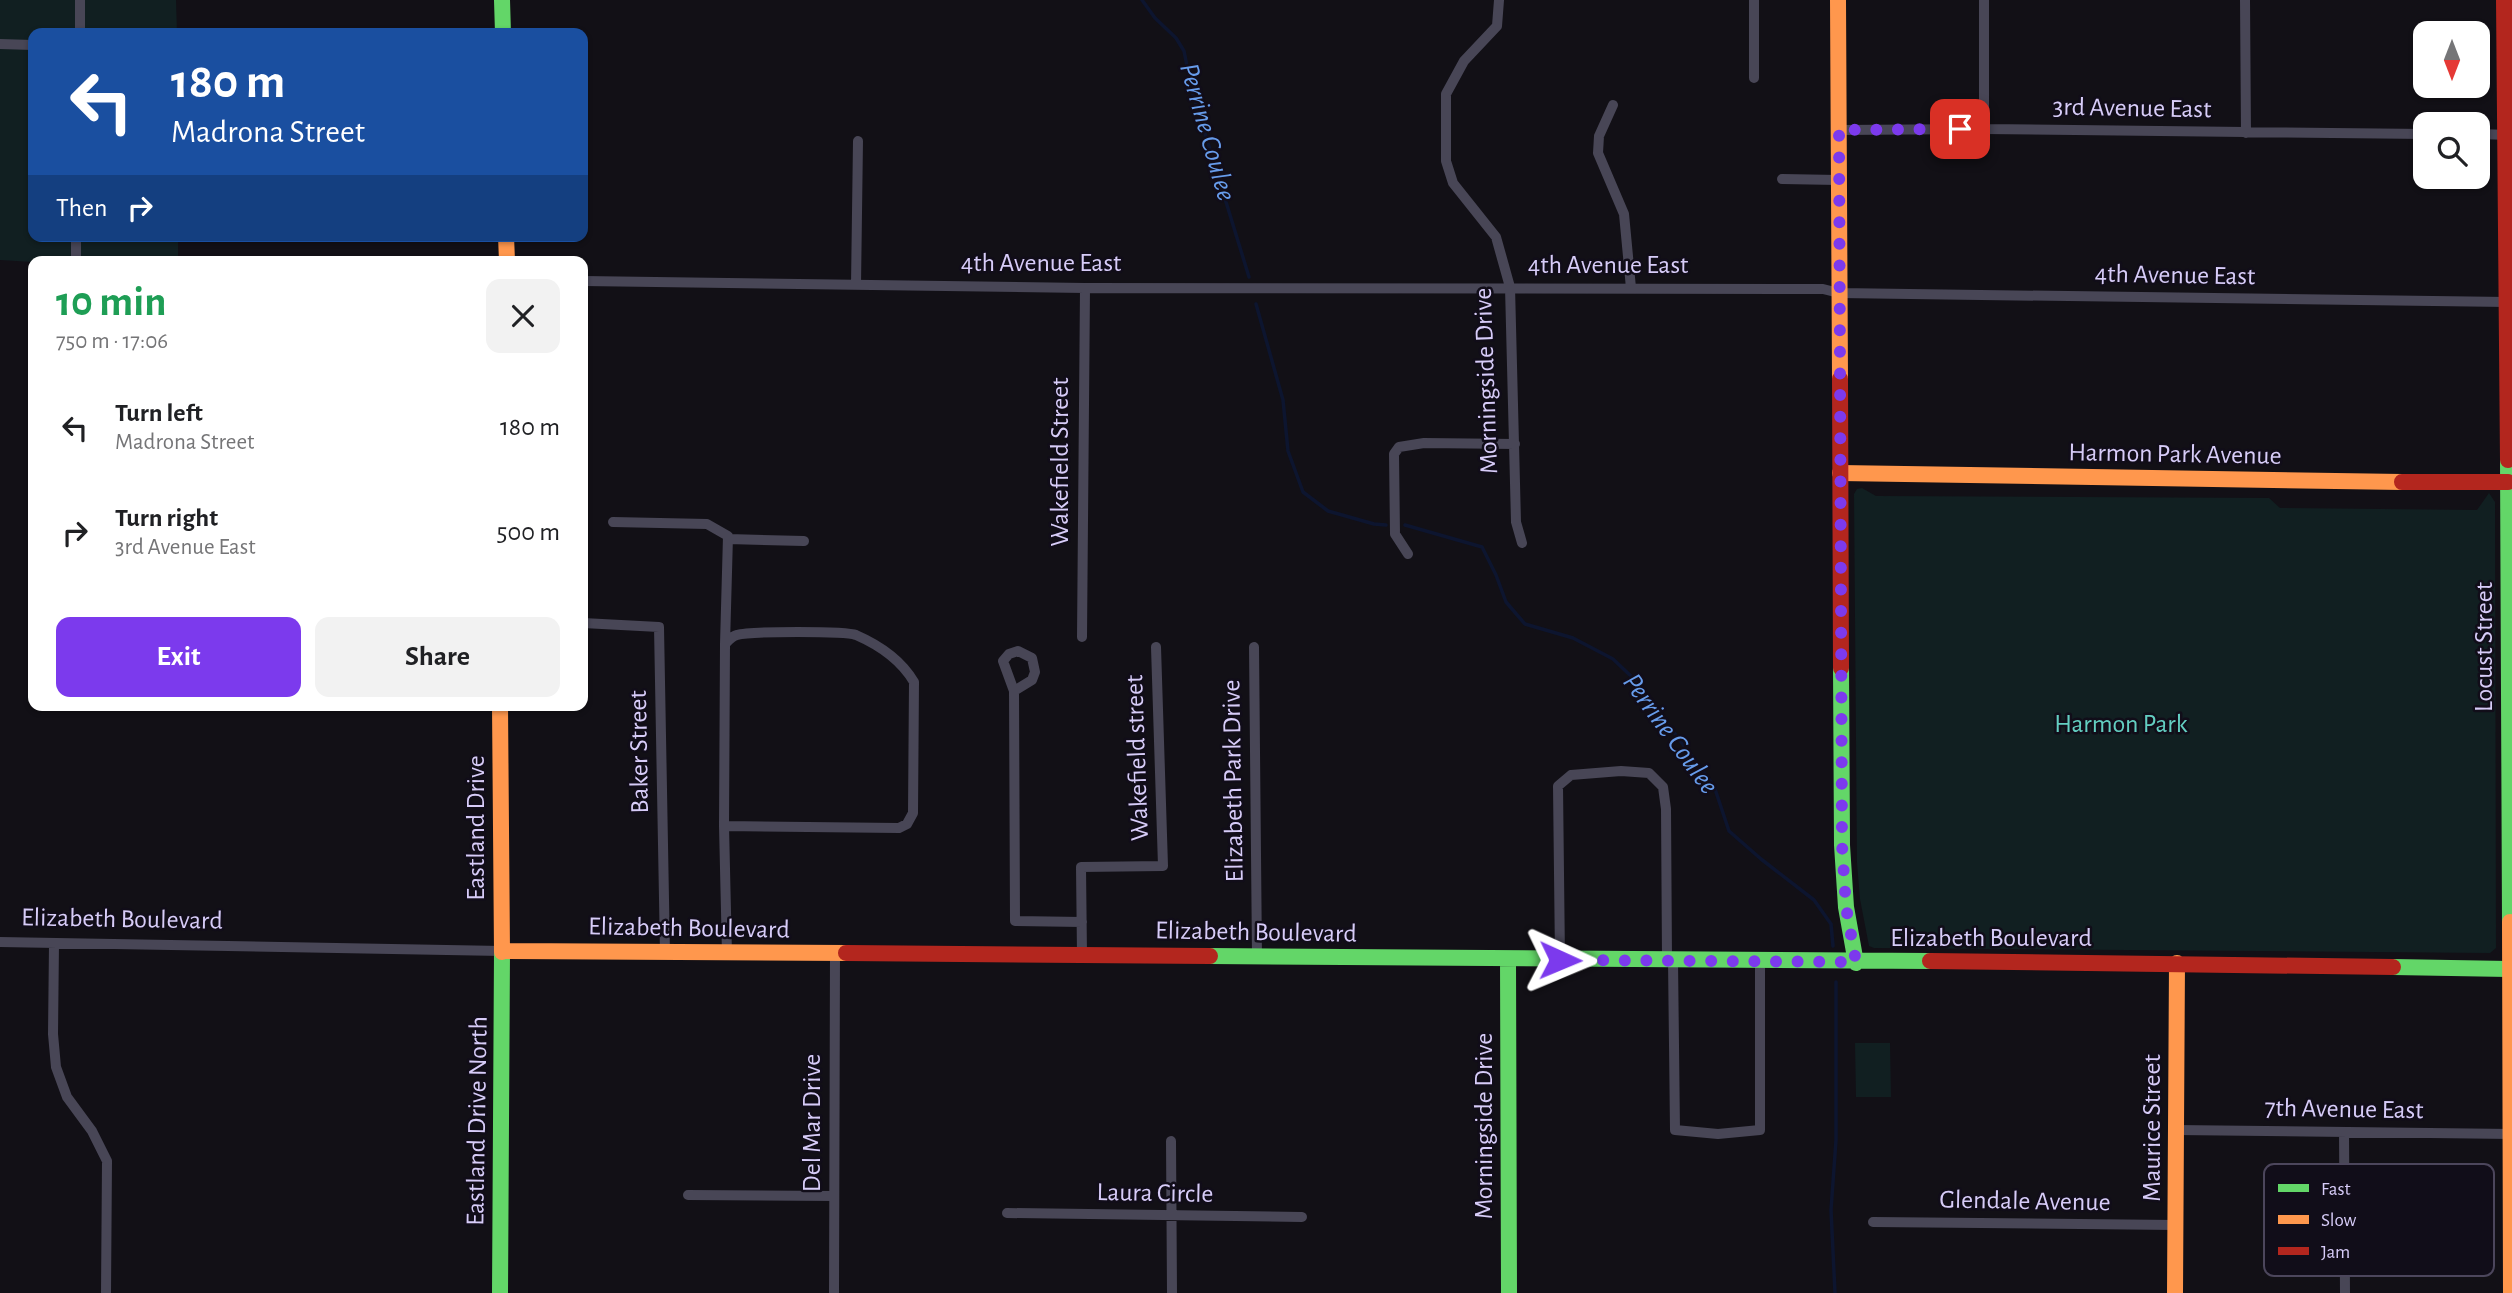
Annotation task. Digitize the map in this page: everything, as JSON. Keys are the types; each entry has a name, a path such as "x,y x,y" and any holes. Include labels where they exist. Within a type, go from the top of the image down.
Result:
{"street":[{"path":"80,0 80,28"},
{"path":"502,0 503,28"},
{"name":"Morningside Drive","path":"1499,0 1497,26 1464,61 1446,94 1446,161 1453,183 1496,237 1510,287 1516,522 1522,543"},
{"path":"1754,0 1754,78"},
{"path":"1838,0 1842,845 1846,907 1856,962"},
{"path":"1984,0 1984,129"},
{"path":"2245,0 2246,132"},
{"name":"Locust Street","path":"2504,0 2509,135 2507,302 2510,374 2508,482 2511,1293"},
{"path":"0,44 28,45"},
{"path":"1613,105 1599,136 1598,153 1625,214 1631,288"},
{"name":"3rd Avenue East","path":"1839,130 2413,134"},
{"path":"2490,135 2509,135"},
{"path":"856,285 858,141"},
{"path":"1782,179 1838,180"},
{"name":"4th Avenue East","path":"588,281 1084,288 1823,289 1839,293 2507,302"},
{"name":"Wakefield Street","path":"1082,636 1084,288"},
{"path":"1408,554 1395,534 1394,454 1399,447 1424,443 1515,444"},
{"name":"Harmon Park Avenue","path":"1840,473 2508,482"},
{"path":"612,522 707,524 728,536 724,644 727,954"},
{"path":"728,539 804,541"},
{"name":"Baker Street","path":"588,623 659,627 665,953"},
{"path":"724,644 735,635 854,634 889,653 905,668 914,682 913,813 907,824 899,828 724,826"},
{"name":"Wakefield street","path":"1083,955 1081,867 1163,866 1156,647"},
{"name":"Elizabeth Park Drive","path":"1254,647 1257,957"},
{"path":"1014,691 1016,920 1082,922"},
{"name":"Eastland Drive","path":"500,711 502,951"},
{"path":"1560,960 1558,786 1571,775 1622,771 1650,773 1662,787 1666,809 1675,1130 1718,1134 1760,1130 1760,961"},
{"name":"Elizabeth Boulevard","path":"0,942 727,954 2177,963 2511,969"},
{"path":"54,944 53,1034 56,1067 67,1097 92,1131 107,1161 106,1293"},
{"name":"Eastland Drive North","path":"500,1293 502,951"},
{"name":"Del Mar Drive","path":"834,1293 835,954"},
{"name":"Morningside Drive","path":"1508,959 1509,1293"},
{"name":"Maurice Street","path":"2175,1293 2177,963"},
{"name":"7th Avenue East","path":"2176,1130 2512,1133"},
{"path":"2344,1132 2344,1164"},
{"path":"1171,1141 1172,1293"},
{"path":"688,1195 834,1196"},
{"name":"Laura Circle","path":"1007,1213 1302,1217"},
{"name":"Glendale Avenue","path":"1873,1222 2176,1225"}],"green space":[{"path":"0,0 176,0 177,28 28,28 28,242 178,242 178,256 28,256 28,262 0,260"},
{"name":"Harmon Park","path":"1862,488 1876,496 2269,498 2280,508 2477,510 2489,493 2495,502 2496,948 2490,953 1869,946 1860,899 1857,863 1854,494 1857,489"},
{"path":"1855,1043 1890,1043 1891,1097 1856,1097"}],"waterway":[{"name":"Perrine Coulee","path":"1142,0 1184,51 1192,91 1249,277"},
{"name":"Perrine Coulee","path":"1256,304 1283,400 1288,451 1303,492 1328,511 1386,525"},
{"name":"Perrine Coulee","path":"1405,525 1482,547 1506,602 1525,624 1573,638 1613,659 1634,679 1714,786 1729,831 1814,900 1831,924 1833,946"},
{"name":"Perrine Coulee","path":"1835,1293 1831,1210 1836,1140 1836,982"}],"traffic: fast":[{"path":"502,0 503,28"},
{"path":"2508,460 2510,922"},
{"path":"1841,668 1842,845 1846,907 1856,963"},
{"path":"500,1293 502,952"},
{"path":"1210,956 1930,961"},
{"path":"1508,959 1509,1293"},
{"path":"2393,967 2509,969"}],"traffic: slow":[{"path":"1838,0 1840,379"},
{"path":"506,242 507,256"},
{"path":"1840,473 2402,482"},
{"path":"500,711 502,952"},
{"path":"2510,922 2511,1293"},
{"path":"502,951 846,953"},
{"path":"2175,1293 2177,963"}],"traffic: jam":[{"path":"2504,0 2508,460"},
{"path":"1840,379 1841,668"},
{"path":"2402,482 2508,482"},
{"path":"846,953 1210,956"},
{"path":"1930,961 2393,967"}],"route":[{"path":"1560,960 1856,962 1846,907 1842,845 1839,130 1960,129"}]}
